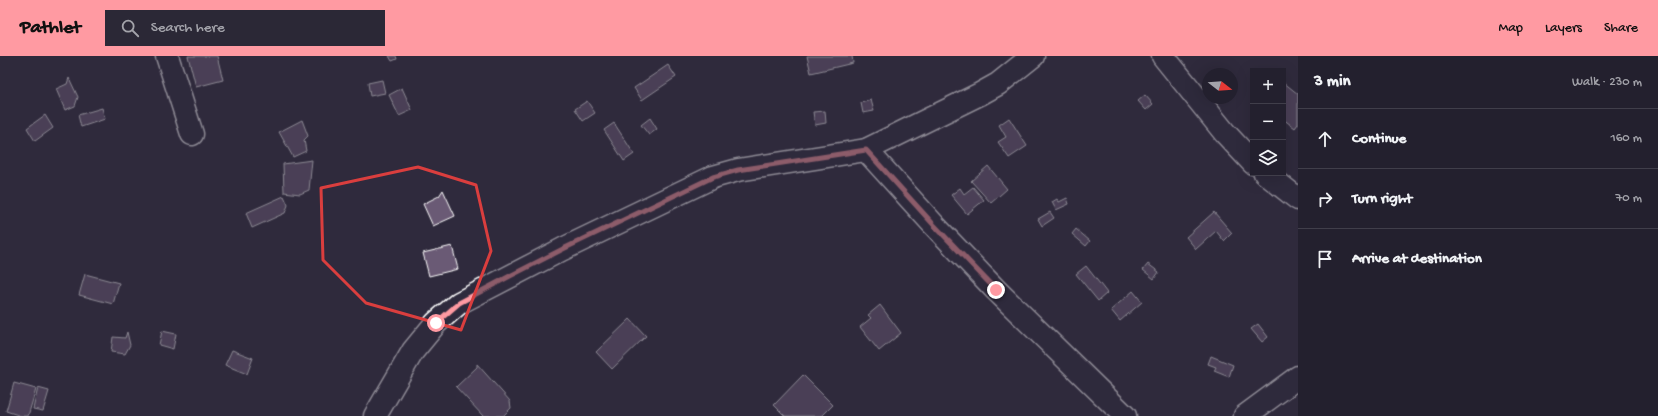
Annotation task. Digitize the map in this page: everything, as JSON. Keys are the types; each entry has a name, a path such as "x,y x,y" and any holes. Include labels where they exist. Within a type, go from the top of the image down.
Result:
{"street":[{"path":"167,56 192,134"},
{"path":"375,416 412,351 436,323 459,303 563,249 713,177 738,170 866,150 998,84 1032,56"},
{"path":"1163,56 1225,133 1250,159"},
{"path":"866,150 934,225 996,290 1125,416"},
{"path":"1269,176 1298,199"},
{"path":"1245,416 1298,378"}],"highlighted area":[{"path":"418,167 476,185 491,251 461,330 366,303 323,260 321,188"}],"building":[{"path":"188,56 217,56 223,80 196,87"},
{"path":"389,56 396,56 397,59 392,61"},
{"path":"807,56 852,56 853,63 811,73"},
{"path":"668,65 676,77 642,100 634,88"},
{"path":"69,78 78,97 75,106 65,110 56,89 67,84"},
{"path":"382,80 385,93 370,96 368,83"},
{"path":"1286,84 1298,94 1298,124 1295,128 1286,121"},
{"path":"402,88 412,110 399,116 389,95"},
{"path":"1145,95 1153,104 1146,110 1138,101"},
{"path":"871,100 874,111 863,113 861,103"},
{"path":"587,101 595,113 583,121 575,109"},
{"path":"102,108 105,119 81,127 78,115"},
{"path":"825,111 826,123 815,125 813,112"},
{"path":"45,115 53,128 35,141 27,128"},
{"path":"650,118 657,129 649,135 641,125"},
{"path":"1009,118 1027,146 1009,158 998,142 1006,137 999,125"},
{"path":"302,120 308,136 304,140 306,151 293,157 279,132"},
{"path":"614,123 634,154 624,161 604,130"},
{"path":"312,160 309,190 300,194 284,192 283,164"},
{"path":"988,166 1007,189 991,203 971,181"},
{"path":"973,187 984,200 967,214 951,195 960,188 964,194"},
{"path":"443,190 455,216 433,226 423,204 439,196"},
{"path":"284,196 288,205 285,213 252,228 246,213"},
{"path":"1067,198 1069,204 1056,210 1052,202 1057,199 1059,202"},
{"path":"1050,212 1054,218 1042,226 1038,219"},
{"path":"1214,212 1232,233 1224,241 1216,231 1196,249 1186,237"},
{"path":"1076,229 1090,241 1086,246 1072,234"},
{"path":"452,246 458,269 429,276 423,253"},
{"path":"1148,264 1159,272 1154,279 1143,270"},
{"path":"1086,266 1107,293 1098,301 1076,274"},
{"path":"85,274 119,283 113,304 79,295"},
{"path":"1133,291 1142,302 1120,321 1111,310"},
{"path":"880,305 901,333 879,351 860,327 871,318 868,315"},
{"path":"630,319 646,336 612,369 596,352"},
{"path":"1258,324 1268,337 1262,342 1251,329"},
{"path":"162,331 176,334 173,349 159,345"},
{"path":"127,332 130,345 125,354 111,352 113,337 125,338"},
{"path":"232,350 253,358 247,374 225,365"},
{"path":"1211,356 1233,365 1229,377 1214,371 1216,367 1208,364"},
{"path":"477,364 510,401 511,408 503,416 483,416 456,387 477,367"},
{"path":"803,375 833,405 822,416 785,416 774,405"},
{"path":"14,383 36,389 28,416 21,416 6,411"},
{"path":"38,388 49,391 43,411 33,409"}],"route":[{"path":"436,323 459,303 510,276 713,177 738,170 866,150 934,225 996,290"}]}
